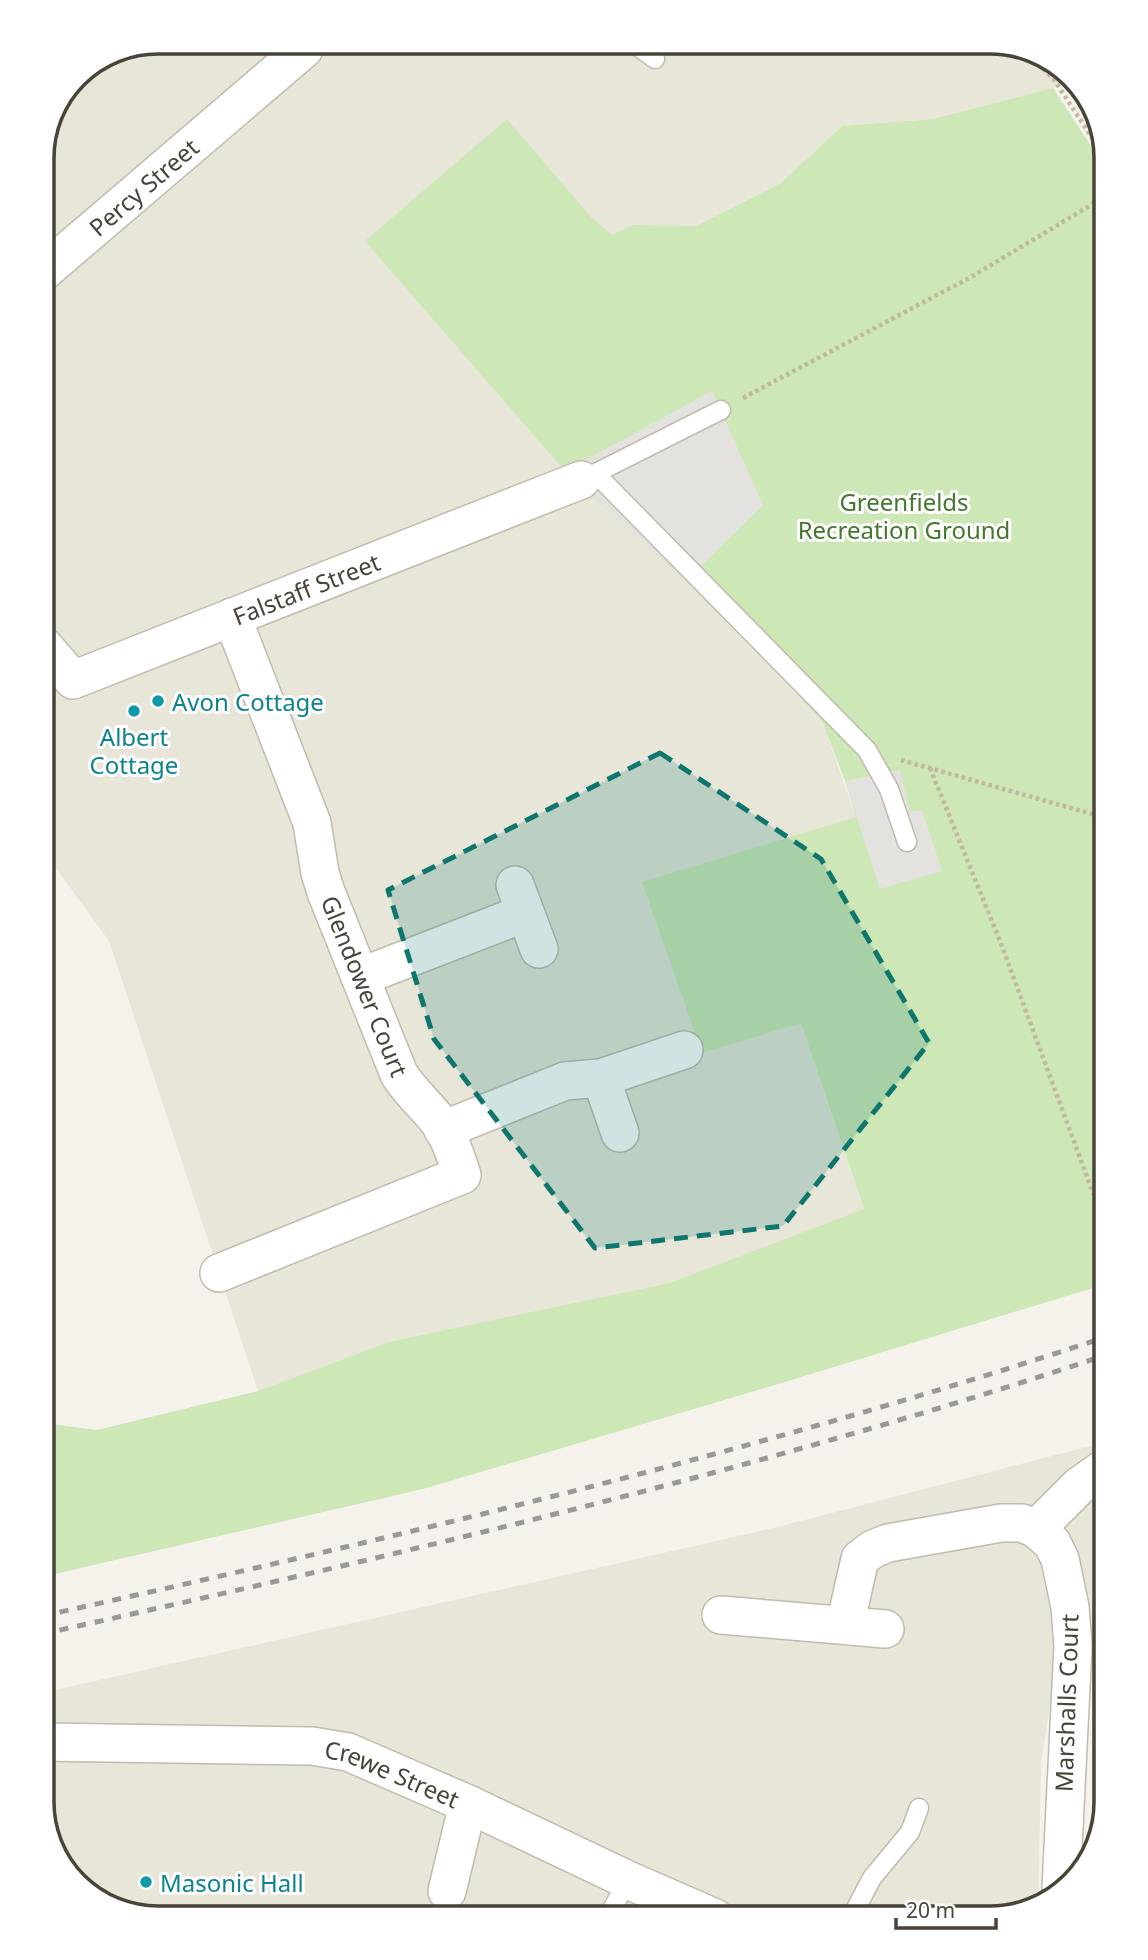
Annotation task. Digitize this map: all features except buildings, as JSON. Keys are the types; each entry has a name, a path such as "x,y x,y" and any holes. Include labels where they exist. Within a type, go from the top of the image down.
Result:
{"street":[{"name":"Percy Street","path":"54,263 298,54"},
{"name":"Falstaff Street","path":"54,658 73,680 588,477"},
{"name":"Glendower Court","path":"219,1273 462,1175 450,1140 399,1074 320,873 312,823 232,617"},
{"path":"360,977 520,899 539,949"},
{"path":"443,1130 565,1082 601,1078 684,1050"},
{"path":"601,1078 620,1133"},
{"path":"845,1625 860,1559 873,1549 888,1543 1001,1523 1022,1522 1036,1529 1079,1486 1094,1475"},
{"name":"Marshalls Court","path":"1036,1529 1052,1544 1060,1559 1065,1576 1072,1633 1062,1876"},
{"path":"720,1615 885,1629"},
{"name":"Crewe Street","path":"54,1742 312,1746 348,1752 468,1804 619,1896 663,1906"},
{"path":"447,1891 468,1804"}],"lane":[{"path":"648,54 655,59"},
{"path":"721,410 588,477 867,750 889,789 907,842"},
{"path":"857,1906 872,1878 911,1832 919,1808"}],"path":[{"path":"1045,70 1092,137"},
{"path":"721,410 971,277 1094,203"},
{"path":"867,750 1094,815"},
{"path":"930,768 1000,941 1094,1194"}],"highlighted area":[{"path":"660,753 821,859 929,1043 783,1226 595,1248 434,1039 388,890"}],"shaded area":[{"path":"158,54 997,54 1036,65 1062,84 933,119 842,126 781,183 696,226 632,225 612,235 590,216 586,489 735,626 822,721 856,817 642,883 801,1023 864,1210 671,1286 389,1342 258,1391 109,941 54,865 54,151 65,112 85,85 118,62"},
{"path":"712,391 763,505 686,581 565,471"},
{"path":"900,770 910,812 922,810 942,871 880,889 845,781"},
{"path":"1094,1445 1094,1670 1051,1697 1041,1764 1038,1894 1017,1902 990,1906 151,1906 125,1900 100,1888 80,1870 65,1848 56,1822 54,1802 54,1690 778,1527"}],"green space":[{"name":"Greenfields Recreation Ground","path":"1053,88 1093,149 1094,1288 423,1489 54,1574 54,1425 97,1430 258,1391 389,1342 670,1283 864,1209 801,1023 702,1053 642,882 856,817 822,721 735,626 565,471 365,241 507,119 590,216 612,235 632,225 696,226 781,183 842,126 933,119"}],"railway":[{"path":"54,1613 578,1490 843,1418 1094,1341"},
{"path":"54,1631 444,1542 711,1473 975,1397 1094,1359"}],"place":[{"name":"Avon Cottage","path":"158,701"},
{"name":"Albert Cottage","path":"134,711"},
{"name":"Masonic Hall","path":"146,1882"}]}
